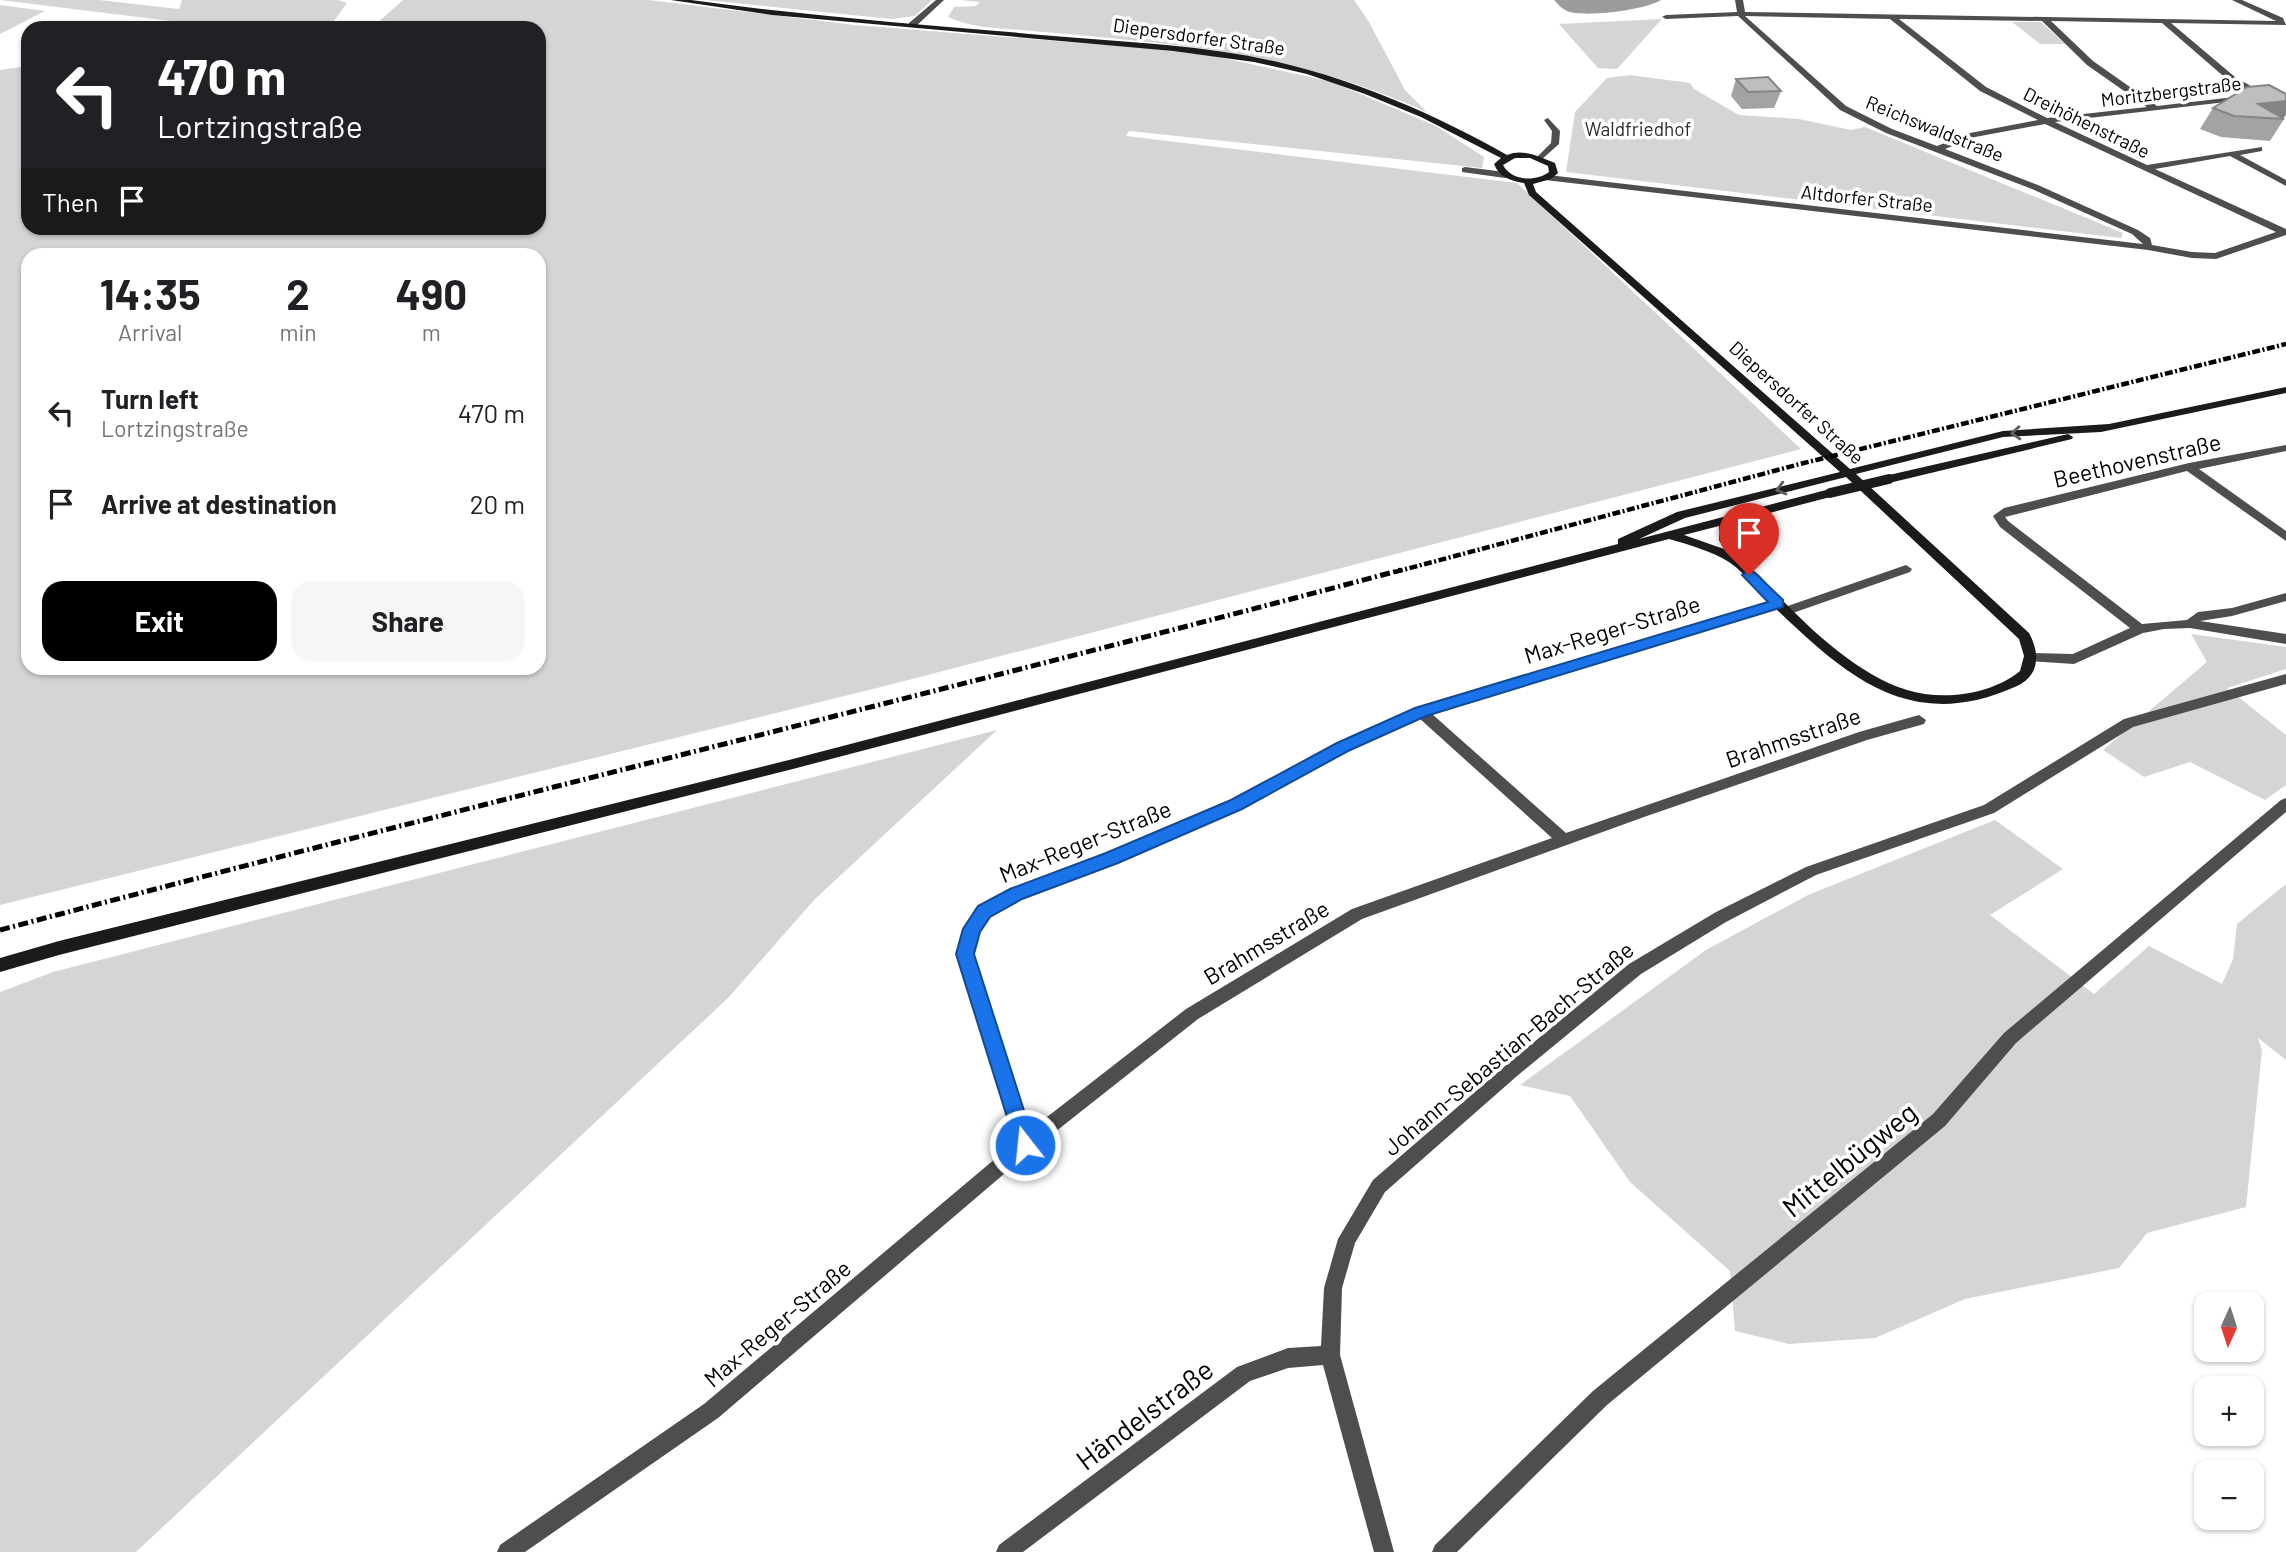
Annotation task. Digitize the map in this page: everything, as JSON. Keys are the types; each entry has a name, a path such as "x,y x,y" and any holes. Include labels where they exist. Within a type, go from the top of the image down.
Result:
{"street":[{"name":"Diepersdorfer Straße","path":"675,0 754,11 1180,49 1279,65 1374,94 1470,137 1502,160"},
{"path":"912,25 941,0"},
{"path":"925,26 937,14 941,0"},
{"path":"1739,0 1740,14"},
{"path":"2236,0 2285,23"},
{"path":"2261,11 2286,12"},
{"path":"1665,17 1740,14 2285,23"},
{"name":"Reichswaldstraße","path":"1740,14 1843,108 1889,131 2135,232 2147,240 2148,247"},
{"name":"Dreihöhenstraße","path":"1892,16 1983,89 2285,232"},
{"path":"2044,19 2090,62 2156,109"},
{"path":"944,20 995,33"},
{"path":"2164,21 2232,79 2262,96"},
{"name":"Moritzbergstraße","path":"1938,149 1973,135 2046,121 2274,95"},
{"path":"1540,158 1555,144 1556,131 1548,120"},
{"path":"2146,168 2259,149"},
{"path":"2232,154 2286,183"},
{"path":"1522,155 1540,158 1548,161 1554,170 1548,178 1528,181 1465,170 1522,155"},
{"path":"1502,160 1505,175"},
{"name":"Altdorfer Straße","path":"1554,170 1582,182"},
{"name":"Altdorfer Straße","path":"1548,178 2148,247 2192,255 2216,256 2285,232"},
{"name":"Diepersdorfer Straße","path":"1528,181 1532,193 1847,472 2024,636 2032,658"},
{"path":"0,965 776,768 1830,494 2108,427 2281,391"},
{"path":"1588,556 1681,515 1847,472 2003,434 2108,427"},
{"name":"Beethovenstraße","path":"2140,629 2002,522 1998,516 2189,467 2286,449"},
{"path":"2189,467 2286,537"},
{"path":"1725,521 1725,540 1735,560"},
{"path":"1672,536 1704,544 1735,560 1782,607 1838,656 1874,682 1898,692 1927,699 1965,699 2016,682 2029,667 2032,658 2074,659 2140,629 2190,624 2286,639"},
{"name":"Max-Reger-Straße","path":"507,1552 711,1411 1025,1145 965,954 972,929 984,912 1016,894 1112,858 1237,804 1342,747 1421,712 1906,569"},
{"path":"2190,624 2199,617 2232,612 2286,597"},
{"name":"Johann-Sebastian-Bach-Straße","path":"1384,1552 1330,1355 1333,1288 1347,1238 1379,1186 1511,1071 1635,969 1721,917 1811,871 1989,809 2129,723 2286,679"},
{"path":"1421,712 1563,839"},
{"name":"Brahmsstraße","path":"1025,1145 1192,1014 1357,914 1563,839 1864,736 1919,720"},
{"name":"Mittelbügweg","path":"1442,1552 1600,1398 1939,1120 2010,1038 2286,804"},
{"name":"Händelstraße","path":"1006,1552 1244,1374 1288,1358 1330,1355"}],"green space":[{"path":"0,0 99,0 179,9 182,0 338,0 347,3 334,21 171,21"},
{"path":"403,0 648,0 854,25 1214,56 1332,82 1436,126 1484,157 1482,168 1129,131 1126,136 1517,183 1801,449 889,685 0,905 0,70 21,67 21,235 546,235 546,21 380,21"},
{"path":"706,0 932,0 915,16 891,19"},
{"path":"960,0 1354,0 1369,22 1405,90 1427,112 1321,73 1214,50 968,24 948,17 954,7 976,6 980,2"},
{"path":"0,5 45,11 21,21 0,34"},
{"path":"1662,19 1617,69 1598,68 1559,24"},
{"path":"2012,22 2041,22 2065,44 2040,44"},
{"name":"Waldfriedhof","path":"1630,75 1690,83 1694,89 1739,115 1799,119 1851,130 1865,127 2123,233 2121,238 1566,172 1575,112 1607,78"},
{"path":"2191,634 2286,647 2286,669 2227,688 2286,735 2286,785 2265,800 2190,762 2144,777 2103,750 2207,662"},
{"path":"997,730 815,899 728,998 136,1552 0,1552 0,992 53,972"},
{"path":"1995,820 2063,869 1990,915 2094,994 2149,946 2222,984 2233,959 2237,924 2286,884 2286,1060 2258,1038 2262,1050 2246,1207 2147,1233 2119,1268 1965,1299 1875,1338 1789,1344 1735,1331 1730,1271 1630,1182 1570,1096 1520,1085 1706,950 1808,895"}],"shaded area":[{"path":"1554,0 1661,0 1629,10 1587,14 1567,11"}],"building":[{"path":"1768,77 1781,91 1748,92 1736,79"},
{"path":"2269,85 2286,94 2286,101 2258,104 2284,119 2234,116 2213,108 2247,87"}],"railway":[{"path":"1395,572 1800,464 2286,344"},
{"path":"0,930 1401,570"}],"route":[{"path":"1025,1145 965,954 972,929 984,912 1016,894 1112,858 1237,804 1342,747 1421,712 1778,604 1749,575"}]}
